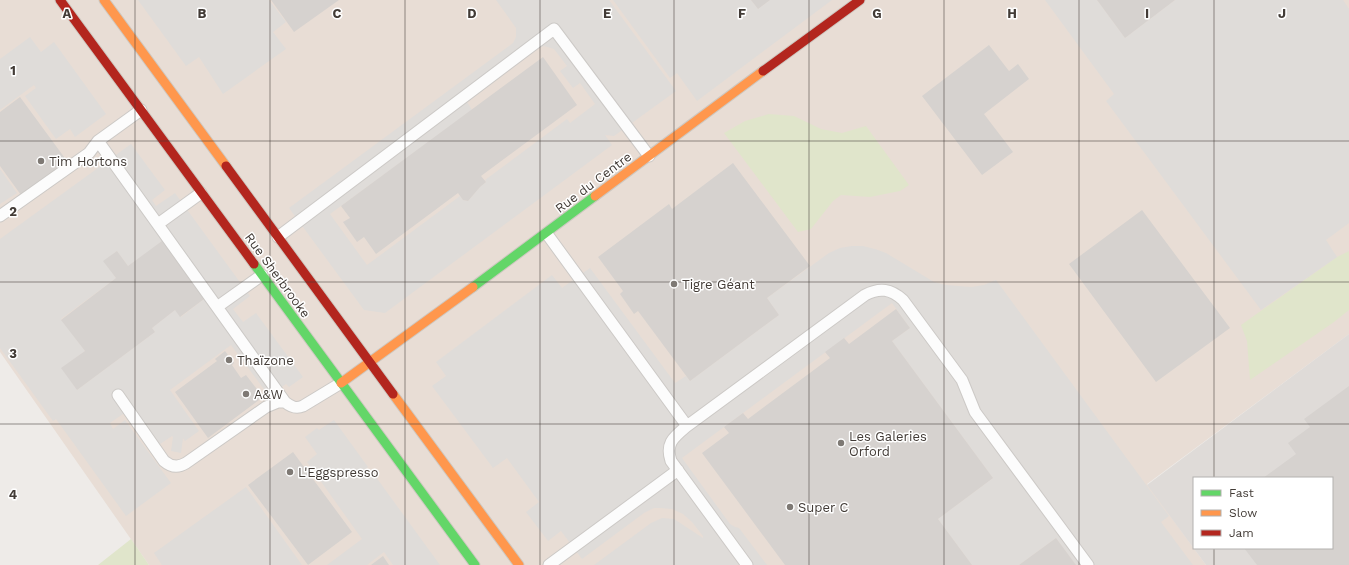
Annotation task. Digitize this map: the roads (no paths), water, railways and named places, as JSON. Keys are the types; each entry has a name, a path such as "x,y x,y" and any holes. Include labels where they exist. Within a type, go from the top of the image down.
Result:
{"main road":[{"name":"Rue Sherbrooke","path":"60,0 475,565"},
{"name":"Rue Sherbrooke","path":"104,0 518,565"},
{"name":"Rue du Centre","path":"341,383 546,234 860,0"}],"lane":[{"path":"278,237 554,29 649,156"},
{"path":"0,216 89,153 98,141 140,110"},
{"path":"98,141 285,402 292,407 298,408 341,383"},
{"path":"158,224 201,193"},
{"path":"546,234 687,426"},
{"path":"217,307 262,275"},
{"path":"747,565 671,461 669,450 672,439 687,426 865,295 881,289 890,290 904,300 965,386 975,412 1088,565"},
{"path":"118,395 164,461 177,467 186,463 266,406 278,402 285,402"},
{"path":"549,565 678,470"}],"place":[{"name":"Tim Hortons","path":"41,161"},
{"name":"Tigre Géant","path":"674,284"},
{"name":"Thaïzone","path":"229,360"},
{"name":"A&W","path":"246,394"},
{"name":"Les Galeries Orford","path":"841,443"},
{"name":"L'Eggspresso","path":"290,472"},
{"name":"Super C","path":"790,507"}]}
